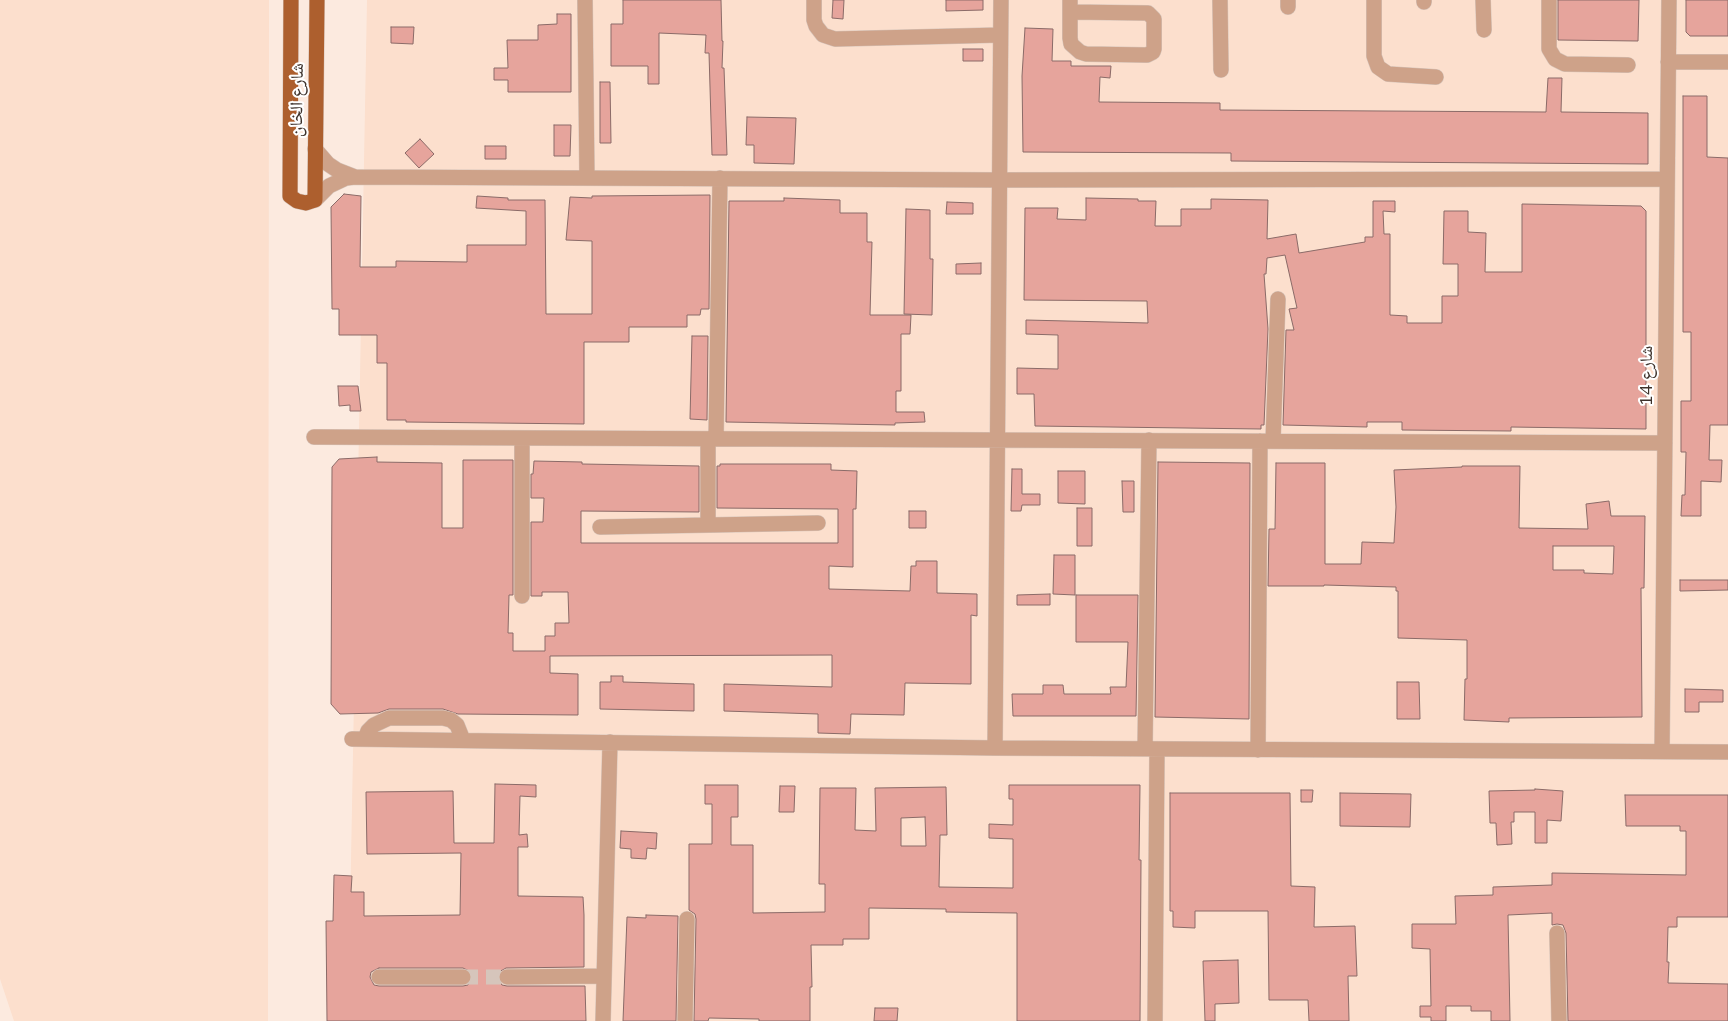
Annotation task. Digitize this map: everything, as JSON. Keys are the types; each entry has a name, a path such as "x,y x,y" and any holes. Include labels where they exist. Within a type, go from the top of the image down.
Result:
{"main road":[{"name":"شارع الخان","path":"291,0 290,196 302,202 315,200 317,0"}],"street":[{"path":"585,0 587,178"},
{"path":"814,0 814,20 816,26 824,35 835,39 1000,35"},
{"path":"995,748 1001,0"},
{"path":"1220,0 1221,70"},
{"path":"1374,0 1374,56 1378,67 1388,74 1436,77"},
{"path":"1483,0 1484,30"},
{"path":"1549,0 1549,49 1555,59 1565,64 1628,64"},
{"name":"شارع 14","path":"1662,752 1669,0"},
{"path":"1070,6 1148,13 1154,19 1153,52 1147,55 1086,54 1080,52 1071,44 1070,6"},
{"path":"1668,62 1728,62"},
{"path":"316,149 321,157 337,170 356,177"},
{"path":"315,200 329,186 346,178 356,177 999,180 1667,179"},
{"path":"708,525 720,178"},
{"path":"1258,750 1267,441 1278,299"},
{"path":"314,437 1665,443"},
{"path":"522,438 522,596"},
{"path":"1149,440 1154,1021"},
{"path":"600,527 818,523"},
{"path":"463,740 457,725 451,720 425,718 389,718 381,720 358,739 995,748 1728,752"},
{"path":"603,1021 610,742"},
{"path":"685,1021 687,919"},
{"path":"1557,934 1559,1021"},
{"path":"507,977 604,976"},
{"path":"379,977 463,977"}],"shaded area":[{"path":"0,0 269,0 268,1021 14,1021 0,979"},
{"path":"367,0 1728,0 1728,1021 348,1021"}],"building":[{"path":"623,0 721,0 722,68 724,68 727,155 712,155 709,53 705,53 706,35 659,33 659,84 648,84 648,66 611,66 611,24 623,24"},
{"path":"833,0 844,0 843,19 832,18"},
{"path":"946,0 983,0 983,10 946,11"},
{"path":"1558,0 1639,0 1638,41 1558,40"},
{"path":"1686,0 1728,0 1728,36 1690,36 1686,32"},
{"path":"557,14 571,14 571,92 508,92 508,80 494,80 494,68 508,68 507,40 538,40 538,25 557,24"},
{"path":"391,27 414,27 413,44 391,43"},
{"path":"1025,28 1053,29 1052,61 1071,61 1071,66 1111,66 1110,78 1100,77 1099,102 1220,103 1220,110 1546,112 1548,78 1562,78 1561,112 1648,113 1648,164 1231,161 1231,153 1023,152 1022,76"},
{"path":"963,49 983,49 983,61 963,61"},
{"path":"600,82 610,82 611,143 600,143"},
{"path":"1683,96 1707,96 1707,157 1728,158 1728,425 1710,425 1709,460 1722,460 1721,482 1701,481 1701,516 1681,516 1682,495 1685,495 1686,452 1681,452 1681,401 1691,401 1691,332 1683,332"},
{"path":"747,117 796,118 794,164 754,163 754,145 746,145"},
{"path":"554,125 571,125 570,156 554,156"},
{"path":"420,139 434,154 419,168 405,153"},
{"path":"485,146 506,146 506,159 485,159"},
{"path":"344,194 361,196 360,267 396,267 396,261 467,262 467,245 526,245 526,211 476,208 477,196 508,198 508,200 545,200 546,314 592,314 592,241 566,240 570,197 710,195 709,309 701,309 700,315 687,315 687,327 629,327 629,342 584,342 584,424 406,422 406,420 387,420 387,363 377,363 377,335 339,335 339,309 332,309 331,207"},
{"path":"784,198 840,200 840,213 867,213 867,242 872,242 870,315 911,315 910,334 901,334 901,391 896,391 896,412 924,412 925,422 895,423 895,425 726,422 729,201 784,201"},
{"path":"1086,198 1156,201 1155,226 1181,226 1181,209 1211,209 1211,199 1268,200 1267,239 1296,234 1299,253 1365,242 1365,237 1373,237 1373,201 1395,201 1395,212 1383,211 1384,234 1390,234 1390,315 1407,316 1407,323 1442,323 1442,296 1458,296 1458,264 1443,264 1444,211 1468,211 1468,232 1486,233 1485,272 1522,272 1522,204 1641,206 1646,211 1646,429 1511,427 1511,431 1402,430 1402,422 1367,422 1367,427 1283,425 1286,330 1294,330 1289,309 1297,308 1285,255 1267,258 1266,274 1264,274 1268,329 1264,425 1261,425 1261,429 1035,426 1034,394 1017,394 1017,368 1058,369 1058,335 1026,334 1026,320 1148,323 1147,301 1024,300 1025,208 1058,208 1057,219 1086,220"},
{"path":"947,202 973,203 973,214 946,214"},
{"path":"906,209 930,210 930,259 933,259 932,315 904,314"},
{"path":"981,263 981,274 956,274 956,264"},
{"path":"692,336 708,336 707,420 690,419"},
{"path":"338,386 358,386 361,411 350,411 350,405 339,406"},
{"path":"377,457 377,462 442,463 442,528 463,528 463,460 513,460 513,595 509,595 508,633 513,633 513,651 545,651 545,636 555,636 555,623 569,623 568,592 542,592 542,596 531,596 531,522 543,522 544,498 531,498 531,474 533,474 534,461 582,462 582,464 699,466 699,512 581,511 581,543 838,543 838,509 717,508 717,466 720,466 720,464 831,464 831,470 857,471 856,509 853,509 853,567 829,566 829,589 910,591 911,566 916,566 916,561 937,561 937,593 977,594 977,616 971,615 971,684 905,683 904,715 851,714 850,734 818,733 818,714 724,711 724,684 832,687 832,655 550,656 550,673 578,674 578,715 458,714 443,709 389,709 378,713 340,714 331,704 332,467 339,459"},
{"path":"1158,462 1250,463 1249,719 1155,717"},
{"path":"1276,463 1325,463 1325,564 1361,564 1362,542 1394,543 1396,507 1394,470 1462,466 1520,466 1519,528 1588,529 1586,504 1609,501 1611,516 1645,516 1644,588 1641,588 1642,717 1509,718 1509,722 1464,720 1467,640 1398,638 1398,591 1396,591 1396,587 1268,586 1269,529 1275,529","holes":["1553,546 1614,546 1613,574 1584,573 1584,570 1553,570"]},
{"path":"1012,469 1022,469 1022,494 1040,494 1040,505 1022,505 1021,511 1011,511"},
{"path":"1058,471 1085,471 1085,504 1058,503"},
{"path":"1122,481 1134,481 1134,512 1123,512"},
{"path":"1077,508 1092,508 1092,546 1077,546"},
{"path":"909,511 926,511 926,528 909,528"},
{"path":"1054,555 1075,555 1075,595 1053,594"},
{"path":"1680,580 1728,580 1728,590 1680,591"},
{"path":"1050,594 1050,605 1017,605 1017,595"},
{"path":"1076,595 1138,595 1136,716 1013,716 1012,694 1043,694 1043,685 1063,685 1064,694 1111,694 1110,687 1126,687 1128,642 1076,642"},
{"path":"611,676 623,676 623,682 694,684 694,711 600,709 600,682 611,682"},
{"path":"1397,682 1419,682 1420,719 1397,719"},
{"path":"1685,689 1723,690 1723,702 1699,702 1699,712 1685,712"},
{"path":"495,784 536,785 536,797 520,796 519,835 527,834 528,847 518,847 518,896 583,897 584,967 506,968 499,972 498,977 502,985 507,986 585,986 586,1021 327,1021 326,921 333,921 334,875 352,876 351,892 364,892 364,916 460,915 461,853 367,854 366,792 453,791 454,843 494,843","holes":["379,968 463,968 471,972 472,977 468,985 463,986 379,986 374,985 370,977 371,972"]},
{"path":"705,785 738,785 738,817 731,817 731,845 753,845 753,913 825,912 825,884 819,884 820,788 856,788 855,830 876,831 875,788 946,787 947,835 940,835 939,887 1013,888 1013,839 989,838 989,824 1013,825 1013,799 1009,799 1009,785 1140,785 1140,1021 1017,1021 1017,913 946,912 946,909 869,908 869,939 843,939 843,945 811,945 812,987 810,987 810,1021 759,1021 759,1019 709,1018 708,1021 694,1021 696,919 695,914 689,910 689,844 712,844 712,804 705,804","holes":["925,817 926,846 901,846 901,818"]},
{"path":"780,786 795,786 794,812 779,812"},
{"path":"1535,789 1563,791 1561,821 1547,820 1547,843 1535,843 1535,812 1514,812 1514,822 1511,822 1512,844 1497,845 1496,823 1490,823 1489,791"},
{"path":"1301,790 1313,790 1312,802 1301,802"},
{"path":"1170,793 1290,793 1291,886 1315,887 1314,927 1355,926 1357,976 1348,976 1349,1021 1309,1021 1308,1000 1269,1000 1268,911 1195,911 1195,928 1173,927 1173,911 1170,911"},
{"path":"1340,793 1411,794 1410,827 1340,826"},
{"path":"1625,795 1728,795 1728,917 1677,917 1677,927 1668,927 1667,962 1669,962 1668,983 1728,984 1728,1021 1568,1021 1566,933 1563,925 1552,925 1552,913 1508,915 1510,1021 1491,1021 1491,1011 1471,1011 1471,1006 1446,1006 1446,1021 1431,1021 1431,1017 1420,1017 1420,1006 1431,1006 1430,949 1412,948 1412,924 1456,924 1455,896 1493,895 1493,887 1552,885 1552,873 1686,875 1686,831 1680,831 1680,826 1626,826"},
{"path":"621,831 657,833 656,849 647,848 646,859 631,858 631,849 620,848"},
{"path":"646,915 678,916 676,1021 623,1021 627,917 646,918"},
{"path":"1238,960 1239,1003 1215,1004 1215,1021 1205,1021 1203,961"},
{"path":"875,1008 898,1008 897,1021 874,1021"}],"tunnel":[{"path":"463,977 507,977"}]}
